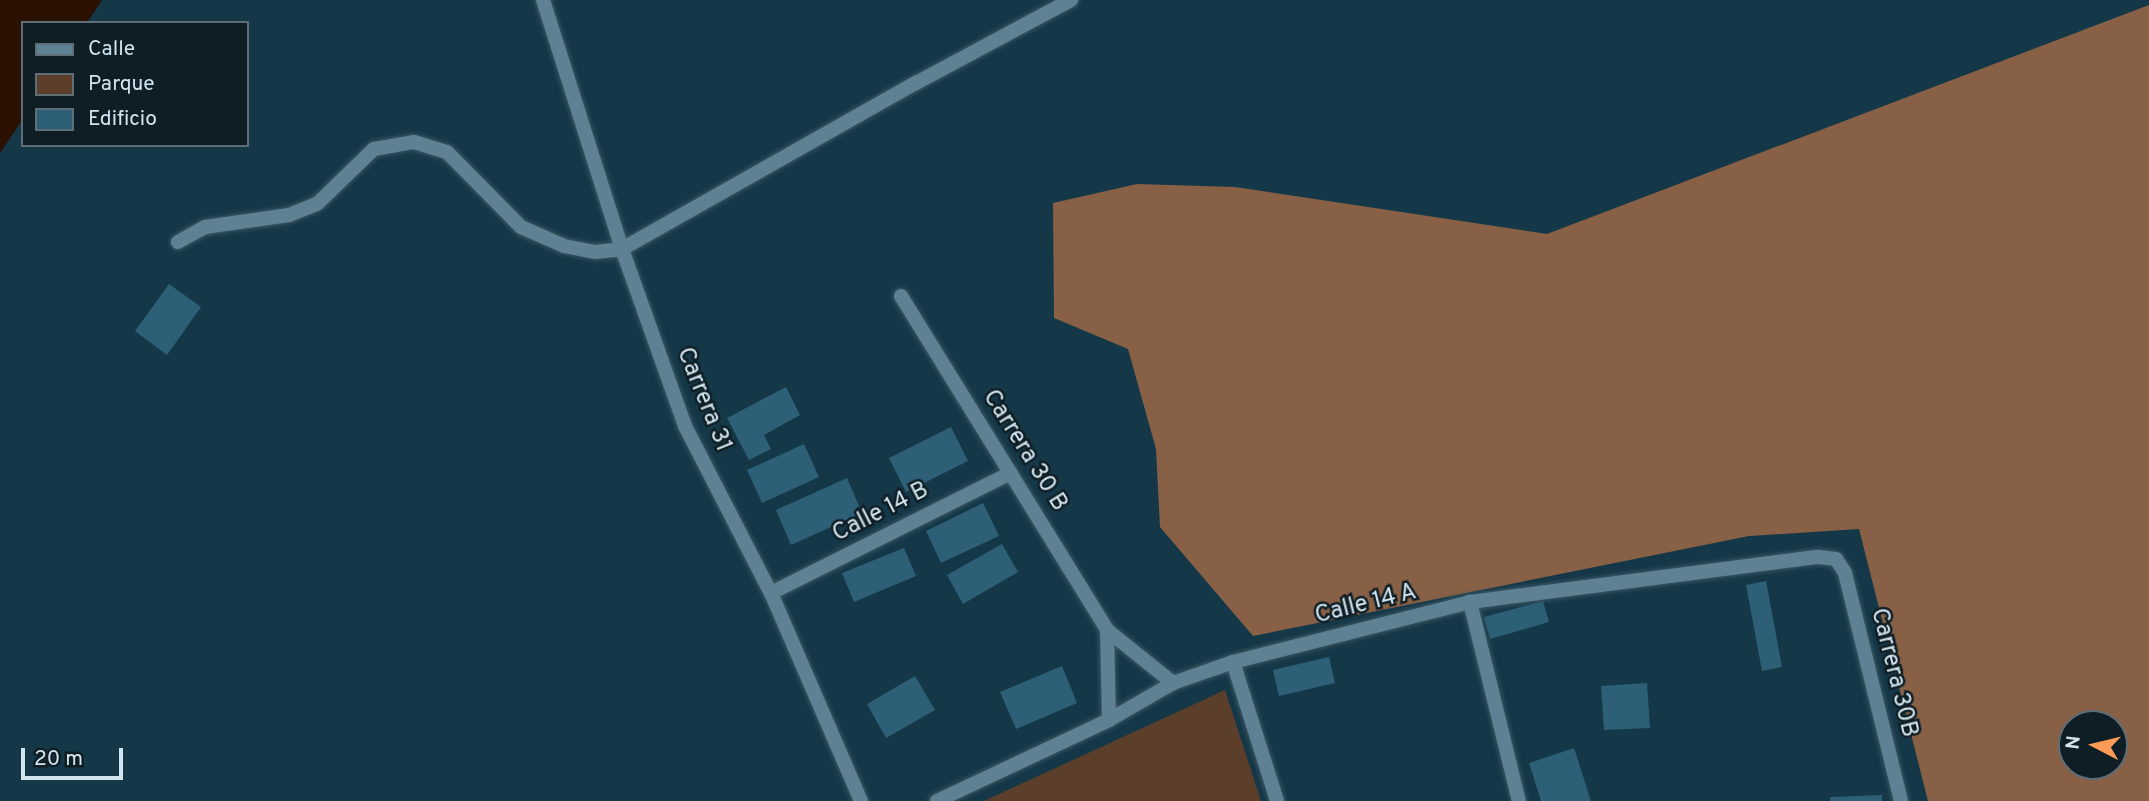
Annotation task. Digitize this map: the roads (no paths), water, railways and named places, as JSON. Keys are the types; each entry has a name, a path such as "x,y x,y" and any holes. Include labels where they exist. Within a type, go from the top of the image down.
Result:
{"street":[{"name":"Carrera 31","path":"543,0 622,249 685,426 771,593 861,801"},
{"path":"178,242 205,227 289,215 318,203 374,149 414,142 447,152 522,227 564,246 595,252 622,249 916,83 1071,0"},
{"name":"Carrera 30 B","path":"901,296 1107,630 1173,683"},
{"name":"Calle 14 B","path":"771,593 1011,473"},
{"name":"Calle 14 A","path":"937,801 1109,720 1173,683 1233,662 1470,602 1818,557 1836,559"},
{"name":"Carrera 30B","path":"1836,559 1845,573 1901,801"},
{"path":"1470,602 1519,801"},
{"path":"1107,630 1109,720"},
{"path":"1233,662 1277,801"}]}
